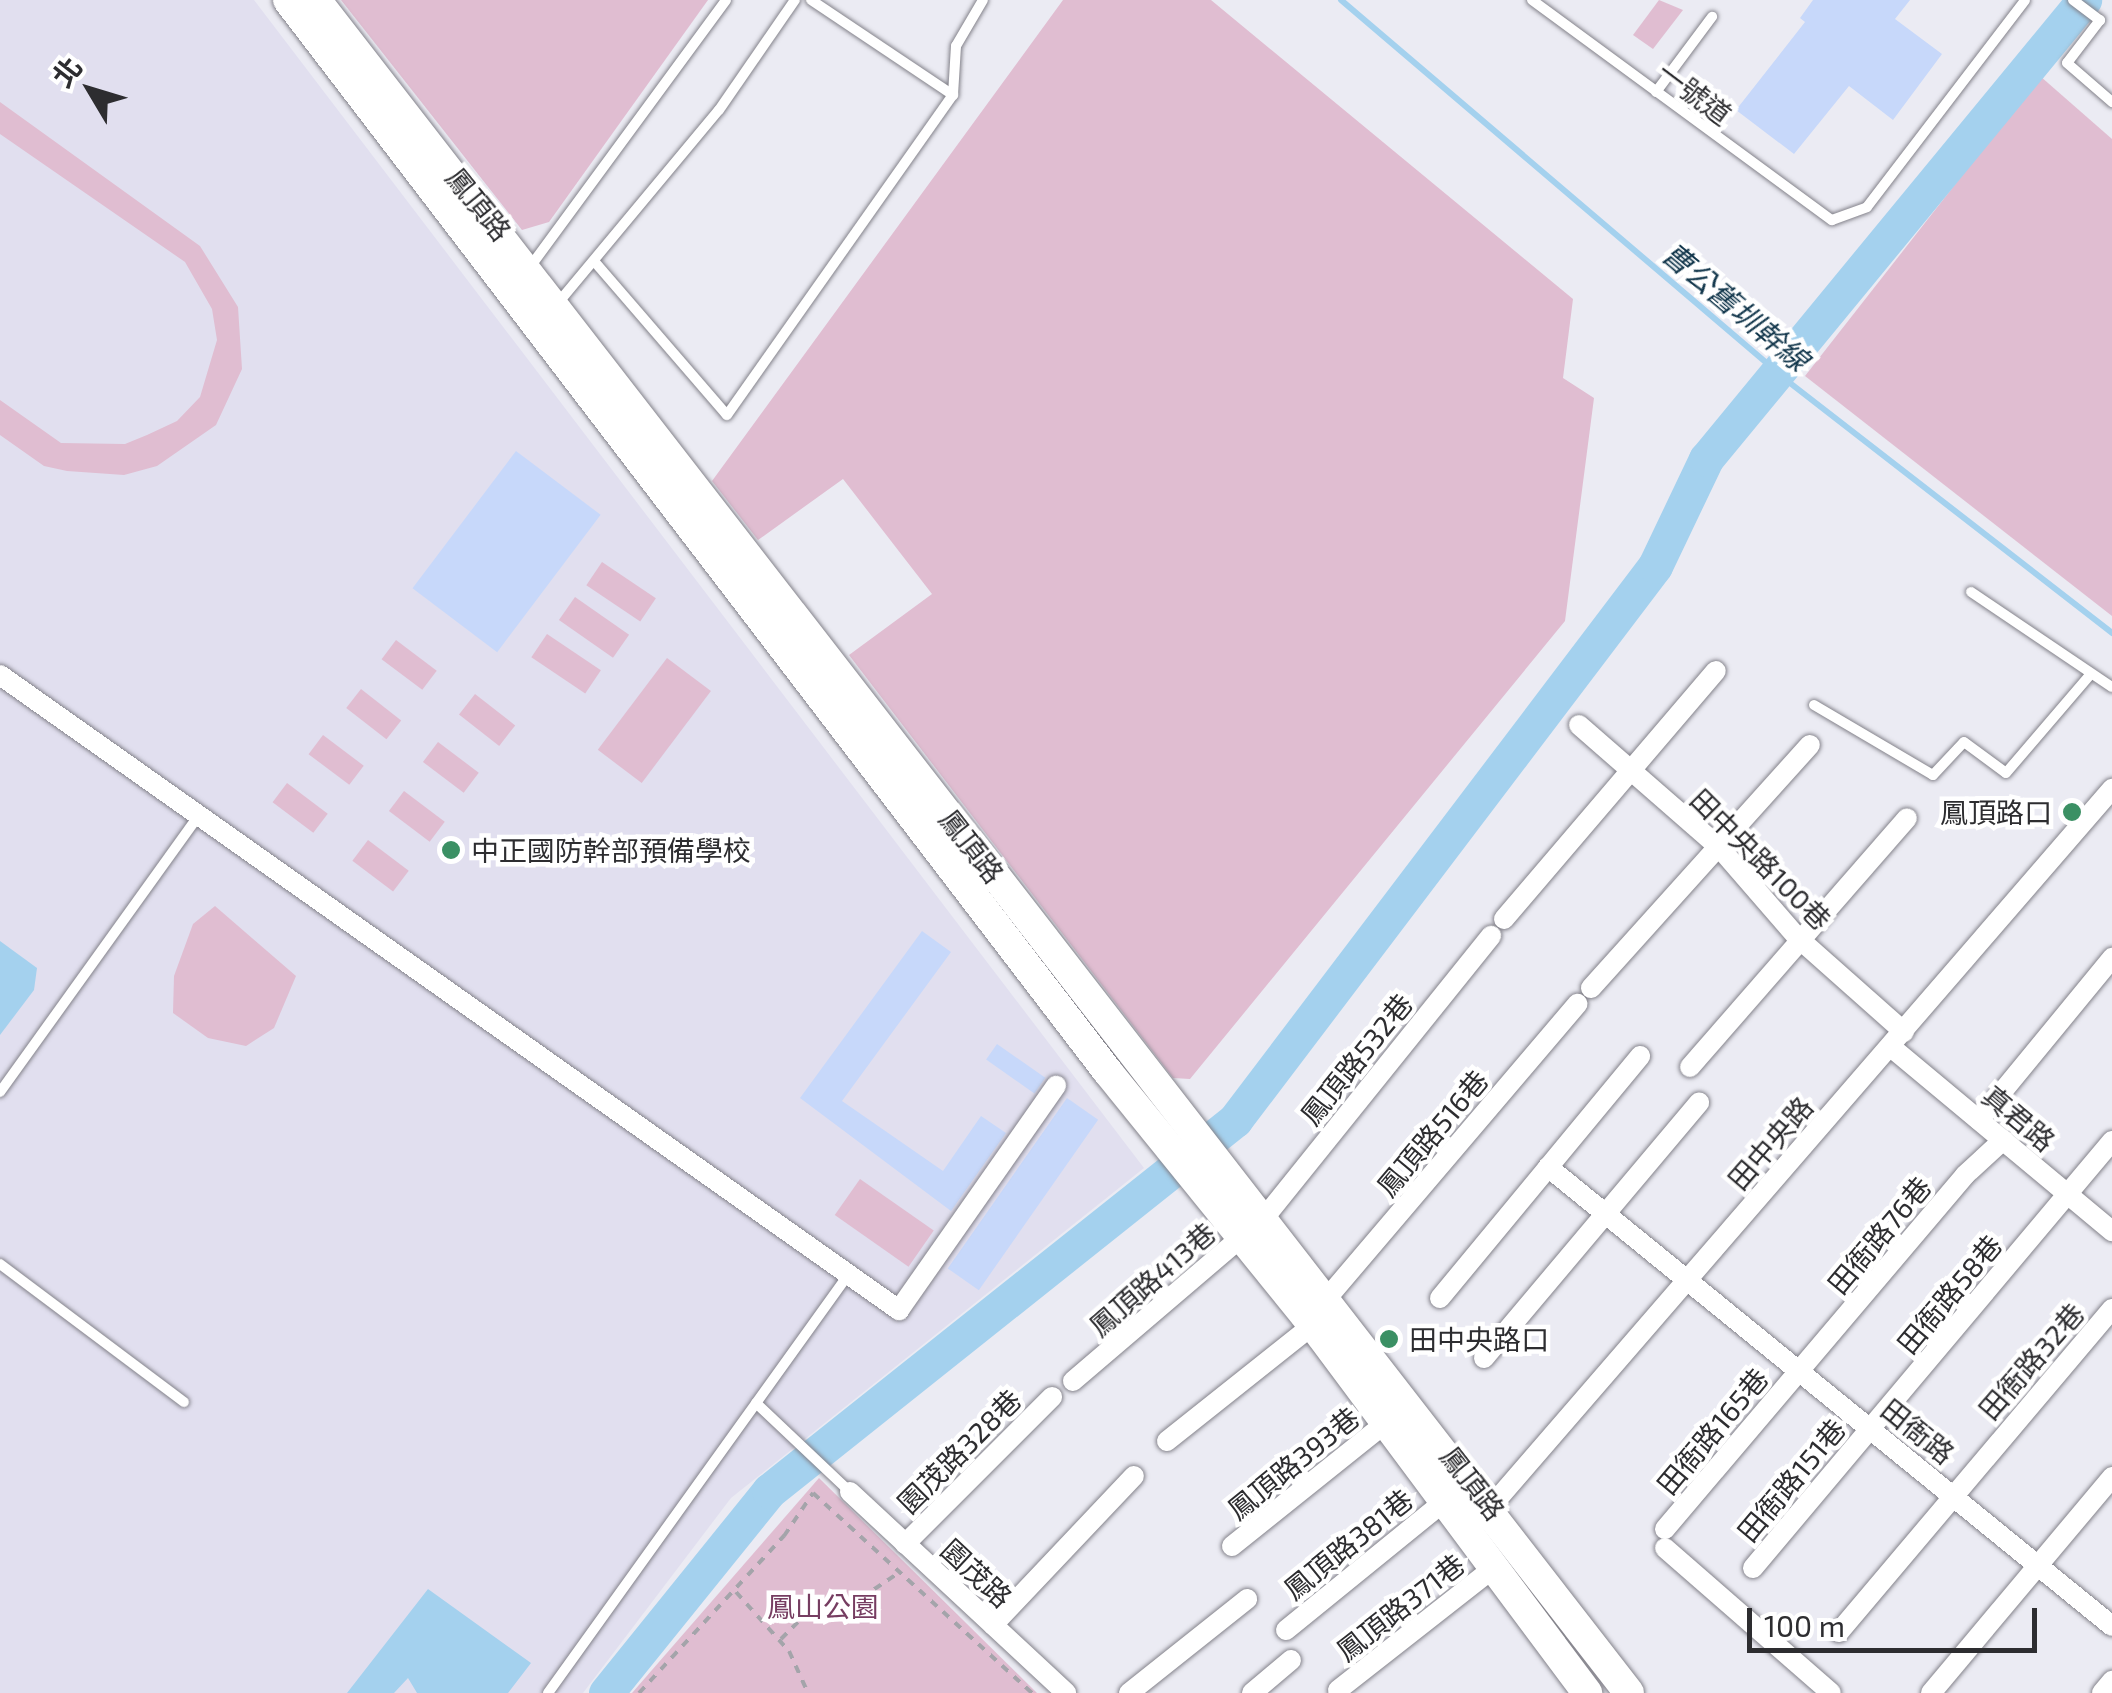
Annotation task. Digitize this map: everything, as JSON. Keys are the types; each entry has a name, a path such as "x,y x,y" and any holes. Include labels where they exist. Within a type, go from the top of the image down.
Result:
{"main road":[{"name":"鳳頂路","path":"288,0 1096,1056 1178,1128"},
{"name":"鳳頂路","path":"316,0 530,267 1254,1227 1313,1325 1588,1693"},
{"name":"鳳頂路","path":"1254,1227 1328,1297 1493,1508 1629,1693"}],"street":[{"name":"鳳頂路532巷","path":"1254,1227 1627,767 1716,671"},
{"path":"0,675 900,1310 1056,1086"},
{"name":"田中央路100巷","path":"1579,726 1719,847 1797,937 1897,1039"},
{"name":"鳳頂路516巷","path":"1328,1297 1584,996 1810,745"},
{"name":"田中央路","path":"1468,1530 1493,1508 2112,789"},
{"path":"1690,1067 1797,937 1907,818"},
{"path":"1979,1120 2112,958"},
{"name":"真君路","path":"1897,1039 1979,1120 2112,1231"},
{"path":"1440,1298 1640,1056"},
{"path":"1484,1358 1699,1103"},
{"name":"田衙路76巷","path":"1800,1369 2003,1140"},
{"name":"田衙路58巷","path":"1872,1428 2112,1141"},
{"name":"田衙路","path":"1548,1168 2112,1626"},
{"name":"鳳頂路413巷","path":"1074,1380 1254,1227"},
{"name":"田衙路32巷","path":"1838,1632 2112,1309"},
{"path":"1166,1441 1313,1325"},
{"name":"田衙路165巷","path":"1800,1369 1665,1539 1832,1693"},
{"name":"園茂路328巷","path":"906,1544 1052,1397"},
{"name":"鳳頂路393巷","path":"1232,1546 1387,1422"},
{"name":"田衙路151巷","path":"1753,1568 1872,1428"},
{"path":"994,1626 1134,1476"},
{"path":"1931,1693 2112,1477"},
{"name":"園茂路","path":"850,1492 1066,1693"},
{"name":"鳳頂路381巷","path":"1286,1630 1445,1501"},
{"name":"鳳頂路371巷","path":"1338,1690 1495,1567"},
{"path":"1129,1693 1248,1599"},
{"path":"1252,1693 1291,1660"},
{"path":"2102,1693 2112,1681"}],"lane":[{"path":"530,267 726,0"},
{"path":"558,304 718,110 795,0"},
{"path":"810,0 953,95"},
{"path":"594,261 727,415 953,95 956,46 983,0"},
{"name":"一號道","path":"1532,0 1832,220 1866,207 2025,0"},
{"path":"2074,0 2112,26"},
{"path":"2096,16 2067,63 2112,102"},
{"path":"1656,92 1712,17"},
{"path":"1971,592 2089,676 2112,687"},
{"path":"1814,705 1934,775 1964,742 2006,773 2089,676"},
{"path":"0,1092 200,816"},
{"path":"0,1264 184,1402"},
{"path":"548,1693 849,1274"},
{"path":"756,1403 850,1492"}],"path":[{"path":"638,1693 735,1590 812,1492 1032,1693"},
{"path":"781,1639 801,1619 860,1598 900,1572"},
{"path":"735,1590 781,1639 808,1693"}],"shaded area":[{"name":"中正國防幹部預備學校","path":"0,0 254,0 1144,1168 731,1498 583,1693 0,1693"}],"green space":[{"path":"341,0 708,0 549,222 522,230"},
{"path":"1063,0 1211,0 1573,299 1563,378 1594,398 1565,621 1190,1079 1173,1078 849,655 932,594 843,479 758,540 712,481"},
{"path":"1659,0 1683,10 1653,49 1633,35"},
{"path":"2040,76 2112,139 2112,616 1805,376"},
{"path":"0,102 200,246 238,307 242,369 216,425 157,466 124,475 67,471 44,466 0,435 0,400 61,443 125,444 147,435 177,421 200,397 217,340 212,309 185,262 0,134"},
{"path":"602,562 656,598 640,622 586,585"},
{"path":"575,597 629,635 613,658 559,620"},
{"path":"547,634 601,670 585,694 531,657"},
{"path":"396,640 437,671 422,690 382,659"},
{"path":"667,658 711,691 642,783 598,750"},
{"path":"361,689 401,720 386,739 346,708"},
{"path":"475,694 515,725 499,746 459,714"},
{"path":"323,735 364,766 349,785 309,754"},
{"path":"438,742 479,773 464,793 423,762"},
{"path":"287,783 328,814 313,833 273,802"},
{"path":"404,791 445,822 430,842 389,811"},
{"path":"368,840 409,871 393,891 352,861"},
{"path":"215,906 296,976 274,1028 246,1046 208,1038 173,1013 174,976 193,924"},
{"path":"860,1179 934,1231 908,1267 835,1215"},
{"name":"鳳山公園","path":"819,1478 1037,1693 632,1693"}],"water":[{"path":"0,941 37,968 34,990 0,1035"},
{"path":"428,1589 531,1663 508,1693 417,1693 408,1678 394,1693 347,1693"}],"building":[{"path":"1813,0 1910,0 1895,19 1942,54 1893,120 1849,86 1794,154 1736,110 1805,22 1800,18"},
{"path":"516,451 601,515 497,652 412,588"},
{"path":"922,931 951,952 842,1101 943,1171 981,1116 1006,1133 951,1211 800,1098"},
{"path":"997,1044 1045,1078 1034,1093 986,1060"},
{"path":"1067,1098 1098,1120 979,1290 948,1268"}],"waterway":[{"name":"曹公舊圳幹線","path":"1341,0 1790,383 2112,633"},
{"path":"606,1693 769,1491 1235,1120 1655,566 1706,459 2084,0"}],"place":[{"name":"鳳頂路口","path":"2072,812"},
{"name":"中正國防幹部預備學校","path":"451,850"},
{"name":"田中央路口","path":"1389,1339"}]}
